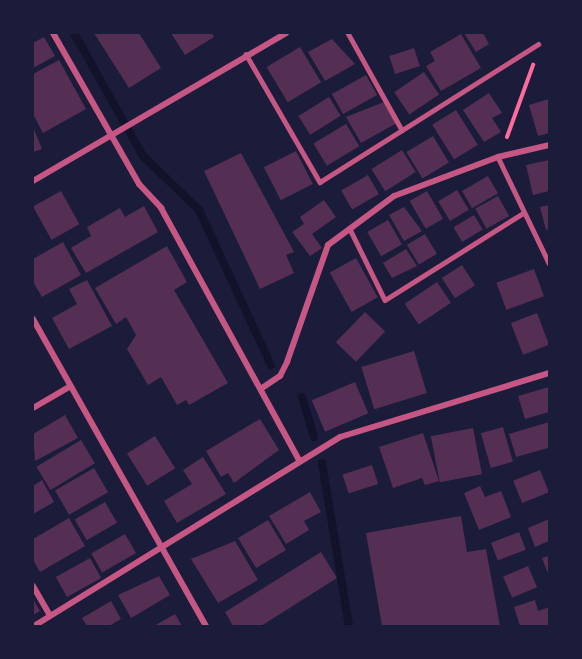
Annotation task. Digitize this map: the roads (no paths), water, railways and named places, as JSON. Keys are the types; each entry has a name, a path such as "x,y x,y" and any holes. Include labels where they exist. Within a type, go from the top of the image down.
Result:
{"street":[{"path":"53,33 109,135 139,184 161,208 262,388 299,460"},
{"path":"33,181 246,54 286,33"},
{"path":"262,388 280,376 287,362 327,245 394,196 498,157 549,145"},
{"path":"33,319 69,387 206,626"},
{"path":"33,626 299,460 374,423 549,373"},
{"path":"33,408 69,387"},
{"path":"33,586 50,615"}],"lane":[{"path":"348,33 402,130"},
{"path":"246,54 320,182 538,44"},
{"path":"498,157 523,213 548,252 549,263"},
{"path":"350,229 386,300 523,213"}],"waterway":[{"path":"74,33 143,156 199,210 271,365"},
{"path":"302,397 314,437"},
{"path":"322,463 349,626"}]}
